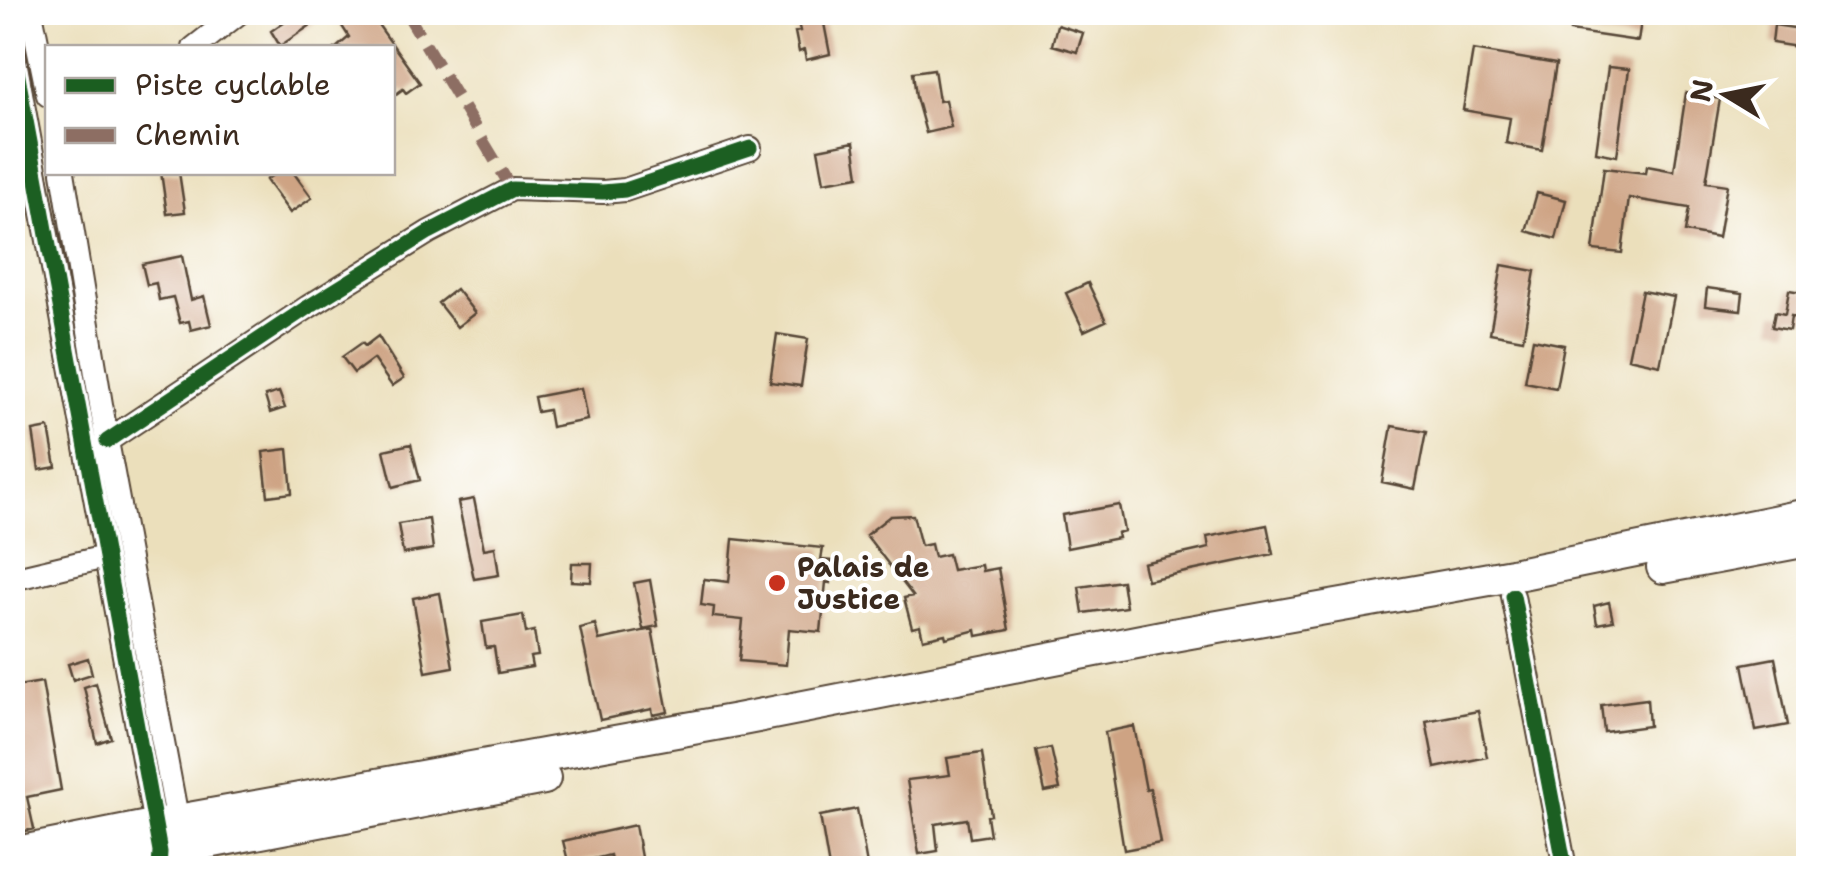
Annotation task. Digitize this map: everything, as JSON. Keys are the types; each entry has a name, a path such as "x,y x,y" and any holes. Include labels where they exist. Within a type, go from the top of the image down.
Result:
{"highway":[{"path":"72,868 1808,516"},
{"path":"1164,647 1514,596 1808,540"},
{"path":"12,854 167,847"}],"street":[{"path":"31,12 45,80"},
{"path":"198,45 240,12"},
{"path":"12,44 42,166 105,558 167,847"},
{"path":"107,441 429,232 512,189 625,190 750,148"},
{"path":"63,175 167,847"},
{"path":"12,579 105,558"},
{"path":"1514,596 1565,868"}],"building":[{"path":"298,12 330,12 281,45 271,31"},
{"path":"333,12 369,12 393,45 340,45 349,37"},
{"path":"1573,12 1642,14 1638,41 1570,31"},
{"path":"822,13 830,54 806,60 804,50 799,52 797,18"},
{"path":"1057,25 1083,33 1077,52 1052,45"},
{"path":"1774,25 1807,30 1804,48 1772,43"},
{"path":"395,48 420,83 406,93 403,89 395,95"},
{"path":"1473,50 1556,64 1542,150 1506,143 1510,118 1463,110"},
{"path":"1608,67 1629,69 1617,156 1596,152"},
{"path":"934,69 939,101 945,100 951,127 926,133 913,72"},
{"path":"1686,93 1720,99 1706,182 1727,185 1718,238 1685,232 1689,208 1629,198 1622,253 1593,250 1604,168 1646,173 1647,166 1674,171"},
{"path":"854,142 859,176 824,182 818,149"},
{"path":"161,175 179,175 185,212 167,214"},
{"path":"273,175 295,175 312,198 290,213 266,180"},
{"path":"1537,193 1566,200 1556,239 1526,231"},
{"path":"182,256 191,300 204,296 211,325 191,330 189,321 180,323 173,297 159,300 156,283 147,285 142,264"},
{"path":"1502,265 1535,271 1523,339 1490,333"},
{"path":"1088,283 1106,321 1084,331 1066,293"},
{"path":"1707,288 1743,293 1741,310 1705,306"},
{"path":"456,289 475,313 457,327 438,303"},
{"path":"1789,290 1808,293 1808,319 1791,316 1789,330 1772,327 1775,312 1785,314"},
{"path":"1642,291 1674,297 1660,365 1628,358"},
{"path":"777,334 808,339 801,386 770,382"},
{"path":"378,336 404,378 392,386 373,359 354,373 342,357"},
{"path":"1533,339 1564,345 1556,388 1525,382"},
{"path":"581,388 587,420 551,427 548,410 537,412 534,397"},
{"path":"279,392 285,408 270,413 265,396"},
{"path":"1392,426 1426,432 1415,489 1382,482"},
{"path":"49,428 56,467 39,470 33,431"},
{"path":"411,444 420,480 393,487 384,450"},
{"path":"288,449 292,493 268,496 263,452"},
{"path":"474,499 484,549 495,547 499,575 474,579 458,502"},
{"path":"1119,505 1124,531 1117,533 1118,538 1067,548 1062,515"},
{"path":"913,515 921,546 931,544 934,557 948,554 952,570 981,565 982,571 998,568 1009,630 977,636 976,630 923,639 920,626 912,628 904,598 913,596 866,535 890,516"},
{"path":"429,519 433,549 403,554 398,524"},
{"path":"1267,525 1273,554 1147,580 1143,563 1209,548 1207,537"},
{"path":"733,539 823,548 821,560 832,561 821,632 789,629 786,665 739,661 743,620 713,617 714,607 701,605 704,579 729,582"},
{"path":"572,563 592,563 591,582 571,581"},
{"path":"650,580 658,626 643,629 634,583"},
{"path":"1122,581 1126,607 1083,613 1079,587"},
{"path":"440,593 453,667 426,672 413,598"},
{"path":"1609,602 1613,621 1597,624 1594,606"},
{"path":"523,615 526,633 534,631 538,656 530,657 532,667 498,673 494,647 486,648 482,622"},
{"path":"595,624 599,640 652,629 668,712 653,715 652,709 600,720 580,628"},
{"path":"88,658 92,674 73,680 68,664"},
{"path":"1775,658 1788,725 1756,731 1743,664"},
{"path":"42,682 61,790 27,797 34,829 12,834 12,760 19,759 12,725 12,687"},
{"path":"96,683 111,738 97,743 84,687"},
{"path":"1647,699 1649,726 1604,732 1601,705"},
{"path":"1478,711 1487,757 1435,768 1426,721"},
{"path":"1134,726 1160,843 1124,850 1105,732"},
{"path":"1051,748 1060,789 1045,792 1036,751"},
{"path":"982,753 990,835 970,838 967,819 935,824 938,851 919,854 907,780 950,775 947,758"},
{"path":"857,809 867,865 829,868 820,816"},
{"path":"635,825 643,868 613,868 610,855 569,865 563,841"}],"marked path":[{"path":"406,12 512,189"}],"cycle path":[{"path":"12,44 160,852 159,868"},
{"path":"107,441 308,307 429,232 512,189 625,190 750,148"},
{"path":"1513,596 1565,868"}],"place":[{"name":"Palais de Justice","path":"777,583"}]}
